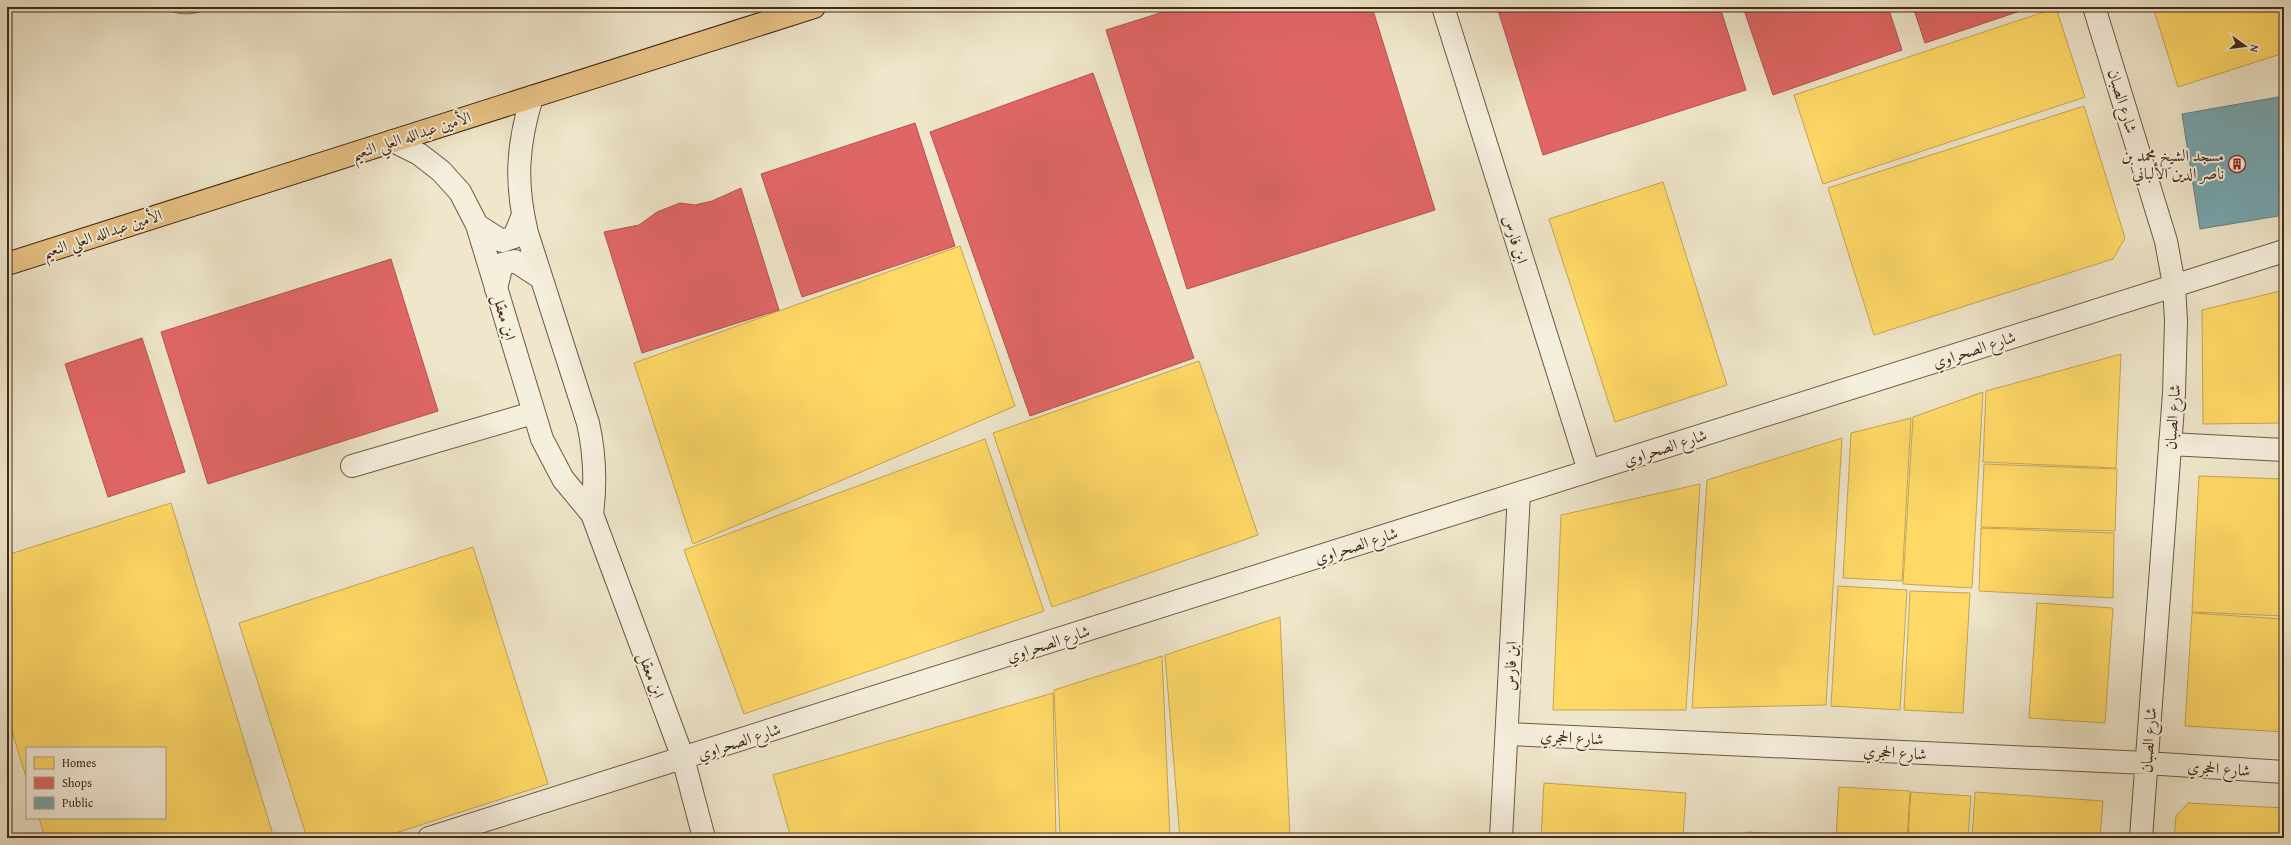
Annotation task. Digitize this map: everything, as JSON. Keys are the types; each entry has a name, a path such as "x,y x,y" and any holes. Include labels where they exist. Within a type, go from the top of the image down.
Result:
{"main road":[{"name":"الأمين عبدالله العلي النعيم","path":"7,264 814,7"}],"street":[{"name":"ابن فارس","path":"1443,7 1589,471"},
{"name":"شارع الصبان","path":"2094,7 2164,234 2174,286 2176,321 2174,393 2141,838"},
{"name":"ابن معقل","path":"532,97 524,123 519,151 518,178 523,215 541,278 594,446 595,492 592,514"},
{"name":"ابن معقل","path":"393,141 419,154 441,171 460,192 478,225 533,413 552,460 576,498 592,514 683,758 704,838"},
{"path":"478,225 502,241 514,237 523,215"},
{"name":"شارع الصحراوي","path":"429,838 2284,251"},
{"path":"496,289 502,264 515,261 541,278"},
{"path":"352,466 533,413"},
{"path":"2170,444 2284,450"},
{"name":"ابن فارس","path":"1501,838 1519,493"},
{"name":"شارع الحجري","path":"1507,734 2146,763 2284,772"}],"green space":[{"path":"163,7 217,7 196,13 183,14 170,11"}],"building: Homes":[{"path":"2153,7 2284,7 2284,53 2178,87"},
{"path":"2056,8 2085,97 1823,184 1794,95"},
{"path":"2084,106 2125,238 2113,259 1874,335 1828,188"},
{"path":"1663,182 1727,385 1615,422 1549,219"},
{"path":"960,246 1015,406 693,544 634,363"},
{"path":"2284,290 2284,423 2203,424 2202,310"},
{"path":"2121,354 2116,468 1983,462 1986,391"},
{"path":"1199,361 1258,535 1052,607 993,433"},
{"path":"1983,392 1972,588 1903,584 1913,417"},
{"path":"1911,418 1902,581 1843,578 1851,433"},
{"path":"1842,438 1826,705 1692,708 1707,480"},
{"path":"985,439 1044,611 744,714 684,550"},
{"path":"1984,464 2117,469 2115,531 1981,527"},
{"path":"2199,476 2284,479 2284,616 2192,612"},
{"path":"1700,484 1686,710 1553,710 1561,515"},
{"path":"171,503 274,838 45,838 39,819 166,819 166,747 26,747 26,777 7,715 7,555"},
{"path":"1981,528 2114,533 2113,598 1979,591"},
{"path":"473,547 548,784 380,838 307,838 239,623"},
{"path":"1838,586 1907,590 1900,710 1831,706"},
{"path":"1910,591 1970,593 1963,713 1904,710"},
{"path":"2037,603 2113,608 2105,723 2029,718"},
{"path":"2192,613 2284,619 2284,732 2185,726"},
{"path":"1280,617 1290,838 1180,838 1165,655"},
{"path":"1162,656 1170,838 1060,838 1054,690"},
{"path":"1053,693 1056,838 791,838 773,775"},
{"path":"1544,783 1686,793 1683,838 1541,838"},
{"path":"1839,787 1910,791 1907,838 1836,838"},
{"path":"1911,792 1971,796 1968,838 1908,838"},
{"path":"1975,792 2103,801 2100,838 1972,838"},
{"path":"2188,803 2284,808 2284,838 2174,838 2176,816"},
{"path":"1748,832 1817,836 1817,838 1697,838 1697,834 1739,837"}],"building: Shops":[{"path":"1179,7 1372,7 1435,210 1187,289 1106,30"},
{"path":"1497,7 1720,7 1746,90 1543,155"},
{"path":"1743,7 1888,7 1902,50 1773,95"},
{"path":"1913,7 2032,7 1925,43"},
{"path":"1093,73 1194,358 1030,416 930,132"},
{"path":"915,123 955,246 802,297 761,174"},
{"path":"741,188 779,310 642,353 604,232 639,225 657,212 680,203 695,205 712,201"},
{"path":"391,259 438,411 208,484 161,332"},
{"path":"142,338 185,472 108,497 65,364"}],"building: Public":[{"name":"مسجد الشيخ محمد بن ناصر الدين الألباني","path":"2284,96 2284,215 2200,229 2182,114"}],"place":[{"name":"مسجد الشيخ محمد بن ناصر الدين الألباني","path":"2237,164"}]}
